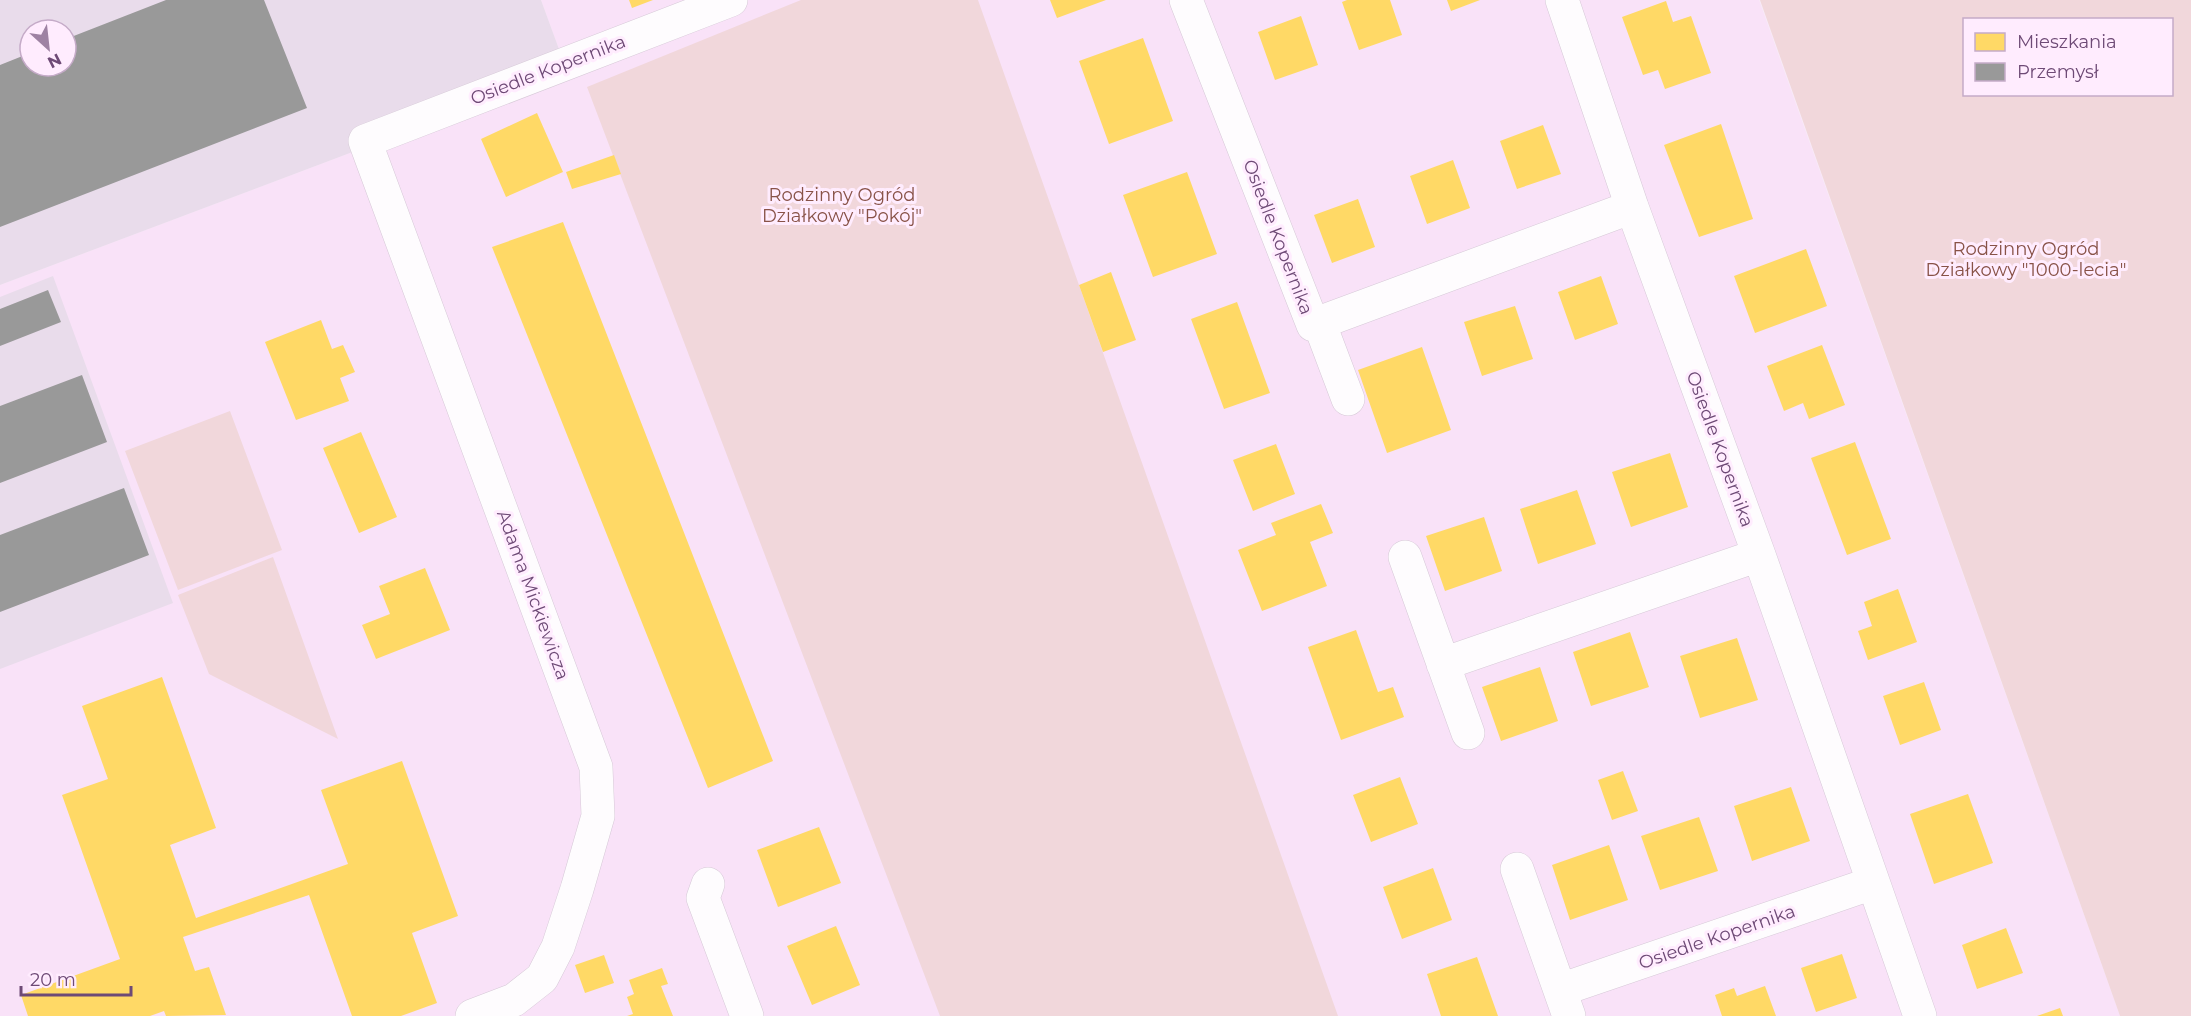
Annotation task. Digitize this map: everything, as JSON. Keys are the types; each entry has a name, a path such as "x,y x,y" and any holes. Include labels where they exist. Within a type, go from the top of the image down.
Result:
{"street":[{"name":"Osiedle Kopernika","path":"365,141 731,0"},
{"name":"Osiedle Kopernika","path":"1185,0 1313,325 1632,207"},
{"name":"Osiedle Kopernika","path":"1562,0 1632,207 1759,555 1920,1016"},
{"name":"Adama Mickiewicza","path":"365,141 596,767 598,816 578,889 558,947 542,978 514,1000 472,1016"},
{"path":"1319,322 1348,399"},
{"path":"1443,664 1759,555"},
{"path":"1405,557 1467,733"},
{"name":"Osiedle Kopernika","path":"1517,869 1565,1003 1873,883"},
{"path":"708,884 703,898 747,1016"}],"shaded area":[{"path":"0,0 541,0 567,71 0,285"},
{"path":"541,0 1759,0 2120,1016 0,1016 0,285 567,71"},
{"path":"53,276 173,603 0,669 0,297"}],"green space":[{"name":"Rodzinny Ogród Działkowy \"Pokój\"","path":"801,0 978,0 1338,1016 940,1016 587,87"},
{"name":"Rodzinny Ogród Działkowy \"1000-lecia\"","path":"1760,0 2191,0 2191,1016 2120,1016"},
{"path":"230,411 282,550 178,590 125,451"},
{"path":"273,557 338,739 209,674 178,595"}],"building: Mieszkania":[{"path":"629,0 653,0 632,8"},
{"path":"1050,0 1106,0 1057,18"},
{"path":"1390,0 1402,35 1359,50 1342,2"},
{"path":"1447,0 1480,0 1451,11"},
{"path":"1666,1 1673,22 1691,16 1711,73 1665,89 1658,70 1643,75 1622,17"},
{"path":"1301,16 1318,65 1275,80 1258,32"},
{"path":"1143,38 1173,121 1109,144 1079,61"},
{"path":"537,113 563,172 506,197 481,139"},
{"path":"1721,124 1753,219 1699,237 1664,145"},
{"path":"1543,125 1561,174 1517,189 1500,141"},
{"path":"614,155 621,174 572,189 566,172"},
{"path":"1453,160 1470,208 1427,224 1410,176"},
{"path":"1187,172 1217,254 1153,277 1123,195"},
{"path":"1358,199 1375,247 1332,263 1314,215"},
{"path":"563,222 773,761 708,788 492,247"},
{"path":"1806,249 1827,306 1755,333 1734,276"},
{"path":"1111,272 1136,340 1103,352 1079,285"},
{"path":"1601,276 1618,324 1575,340 1558,292"},
{"path":"1237,302 1270,393 1224,409 1191,319"},
{"path":"1515,306 1533,359 1482,376 1464,322"},
{"path":"321,320 332,349 343,345 355,372 340,378 349,401 296,420 265,342"},
{"path":"1822,345 1845,405 1809,419 1803,403 1784,411 1767,366"},
{"path":"1422,347 1451,430 1387,453 1358,370"},
{"path":"361,432 397,517 359,533 323,448"},
{"path":"1855,442 1891,539 1847,555 1811,458"},
{"path":"1276,444 1295,494 1253,511 1233,460"},
{"path":"1670,453 1688,507 1631,527 1612,472"},
{"path":"1577,490 1596,544 1538,564 1520,509"},
{"path":"1321,504 1333,533 1310,542 1327,586 1262,611 1238,550 1276,535 1271,523"},
{"path":"1484,517 1502,571 1445,591 1426,536"},
{"path":"425,568 450,630 376,659 362,625 390,614 379,586"},
{"path":"1898,589 1917,642 1868,660 1858,631 1872,626 1864,602"},
{"path":"1356,630 1378,692 1393,687 1404,717 1341,740 1308,647"},
{"path":"1630,632 1649,687 1591,706 1573,652"},
{"path":"1737,638 1758,700 1700,718 1680,656"},
{"path":"1540,667 1558,721 1501,741 1482,687"},
{"path":"162,677 216,828 170,845 196,918 348,864 321,790 402,761 458,916 412,933 437,1003 401,1016 352,1016 309,895 183,937 195,971 209,967 226,1015 166,1016 164,1011 150,1016 28,1016 21,995 120,959 62,795 108,779 82,706"},
{"path":"1924,682 1941,730 1900,745 1883,696"},
{"path":"1623,771 1638,811 1612,820 1598,780"},
{"path":"1400,777 1418,824 1371,842 1353,795"},
{"path":"1791,787 1810,841 1752,861 1734,806"},
{"path":"1968,794 1993,863 1934,884 1910,814"},
{"path":"1699,817 1718,871 1660,890 1641,836"},
{"path":"819,827 841,883 778,907 757,850"},
{"path":"1609,845 1628,900 1570,920 1552,865"},
{"path":"1433,868 1452,920 1402,939 1383,887"},
{"path":"836,926 860,985 812,1005 787,946"},
{"path":"2006,928 2023,973 1977,989 1962,945"},
{"path":"1842,954 1857,998 1816,1012 1801,968"},
{"path":"604,955 614,983 585,993 575,965"},
{"path":"1477,957 1498,1016 1441,1016 1427,974"},
{"path":"662,968 668,984 661,986 673,1016 627,1016 633,1014 627,997 634,994 629,980"},
{"path":"1765,986 1776,1016 1722,1016 1715,995 1734,988 1737,996"},
{"path":"2060,1008 2063,1016 2037,1016"}],"building: Przemysł":[{"path":"166,0 264,0 307,108 0,227 0,65 18,58 18,78 78,78 78,34"},
{"path":"48,290 61,322 0,346 0,309"},
{"path":"82,375 107,442 0,483 0,406"},
{"path":"124,488 149,555 0,612 0,535"}]}
